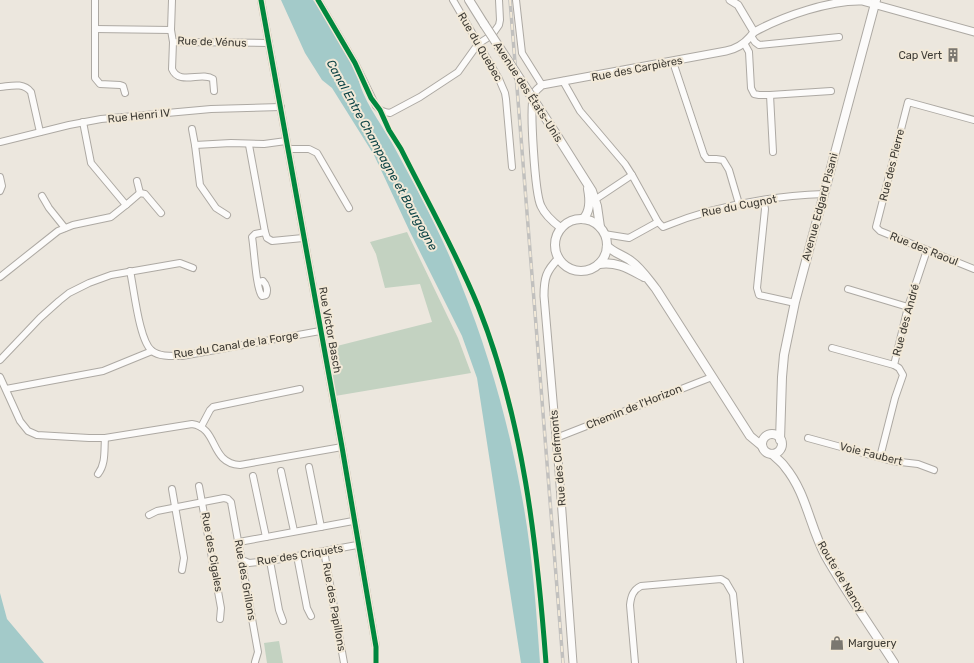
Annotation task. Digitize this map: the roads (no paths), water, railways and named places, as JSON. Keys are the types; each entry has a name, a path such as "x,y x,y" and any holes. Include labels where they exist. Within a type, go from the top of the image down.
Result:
{"main road":[{"name":"Avenue des États-Unis","path":"469,0 588,184 596,199 602,230"},
{"name":"Avenue Edgard Pisani","path":"780,440 784,355 795,303 875,2"},
{"path":"584,219 588,212 589,206 588,184"},
{"path":"599,264 605,255 607,246 602,230 590,220 584,219 571,221 561,228 555,246 559,258 568,267 581,271 587,270 599,264 606,263 621,265 648,279"},
{"path":"607,246 630,260 648,279 745,429 750,436 762,446 764,451 772,454 777,453 780,449 780,440 776,436 757,436 745,429"},
{"path":"762,446 763,440 779,425 782,417"},
{"name":"Route de Nancy","path":"780,449 785,466 799,489 813,528 825,555 894,663"},
{"name":"Route de Nancy","path":"772,454 785,466"}],"street":[{"path":"95,0 95,78 100,84 120,84 123,86 125,93"},
{"name":"Rue de Vénus","path":"172,0 171,30 173,42 269,43"},
{"name":"Rue Victor Basch","path":"262,0 303,238 342,447 357,545 376,647 376,663"},
{"path":"318,0 355,63 371,98 380,110 385,112 390,112 420,97 458,72 478,44 492,35 499,25 499,0"},
{"name":"Rue du Quebec","path":"453,0 505,92 512,167"},
{"path":"516,0 520,47 522,53 542,85 534,94 532,111 536,178 540,205 549,219 561,228"},
{"path":"730,0 738,5 755,42 760,45 839,37"},
{"name":"Rue des Carpières","path":"542,85 577,80 726,51 744,43 752,34 802,10 827,4 856,0 875,2 974,32"},
{"path":"95,30 171,30"},
{"path":"173,42 172,70 174,73 177,76 191,78 210,77 213,79 214,91"},
{"path":"744,43 750,52 751,88 754,94 770,95 831,92"},
{"path":"672,62 704,156 707,159 723,160 729,170 739,204"},
{"path":"563,81 580,111 625,164 658,222"},
{"path":"0,87 23,86 28,88 31,92 40,132"},
{"path":"770,95 773,152"},
{"name":"Rue des Pierre","path":"876,227 908,102 974,120"},
{"name":"Rue Henri IV","path":"0,142 83,122 211,108 280,107"},
{"path":"83,122 91,163 126,205"},
{"path":"192,128 200,185 216,208 227,215"},
{"path":"195,145 231,143 249,145 286,141"},
{"path":"249,145 267,238 272,241 303,238"},
{"path":"288,149 309,149 317,153 349,208"},
{"path":"596,199 632,175"},
{"path":"0,177 2,186 0,191"},
{"path":"137,181 140,193"},
{"path":"0,277 58,231 64,228 111,217 140,193"},
{"path":"140,193 145,194 161,213"},
{"name":"Rue du Cugnot","path":"602,230 629,238 658,222 663,226 698,214 739,204 824,194"},
{"path":"42,196 64,228"},
{"path":"763,200 764,209 757,288 759,295 795,303"},
{"name":"Rue des Raoul","path":"876,227 880,231 974,269"},
{"path":"258,282 252,237 255,234 265,232"},
{"name":"Rue des André","path":"880,457 895,398 903,375 899,368 894,365 908,307 927,250"},
{"name":"Rue des Clefmonts","path":"559,258 548,272 544,282 573,663"},
{"path":"0,360 49,309 69,293 89,283 101,278 130,271 180,263 193,268"},
{"path":"6,389 103,370 152,351 144,340 142,334 130,271"},
{"path":"848,289 908,307"},
{"name":"Rue du Canal de la Forge","path":"152,351 168,356 182,356 320,331"},
{"path":"832,348 894,365"},
{"path":"0,377 23,426 32,433 43,436 105,438 185,424 196,424 209,434 215,449 221,457 226,462 234,464 250,463 342,447"},
{"name":"Chemin de l'Horizon","path":"556,438 712,377"},
{"path":"201,427 213,407 300,389"},
{"path":"98,474 103,466 105,438"},
{"name":"Voie Faubert","path":"808,438 892,460 918,464 934,470"},
{"path":"308,466 321,527"},
{"path":"281,471 294,532"},
{"path":"253,476 266,536"},
{"name":"Rue des Cigales","path":"199,486 221,608 220,619"},
{"path":"172,489 184,558 182,570"},
{"name":"Rue des Grillons","path":"203,502 224,498 231,502 258,652 255,662"},
{"path":"149,515 157,511 203,502"},
{"name":"Rue des Criquets","path":"239,542 353,521"},
{"name":"Rue des Criquets","path":"242,560 249,563 270,561 357,545"},
{"name":"Rue des Papillons","path":"324,551 344,663"},
{"path":"297,556 307,608 311,616"},
{"path":"270,561 279,610 283,621"},
{"path":"635,663 630,605 631,597 636,588 641,586 720,579 726,582 733,594 740,663"}],"water":[{"name":"Canal Entre Champagne et Bourgogne","path":"281,0 313,0 319,8 357,74 367,102 392,143 420,195 446,248 471,309 496,386 516,465 531,556 540,663 521,663 477,378 462,336 410,232 374,155 332,88 322,80 305,53"},
{"path":"0,593 7,619 44,663 0,663"}],"railway":[{"path":"510,0 563,663"}],"place":[{"name":"Cap Vert","path":"953,55"},
{"name":"Marguery","path":"837,643"}]}
